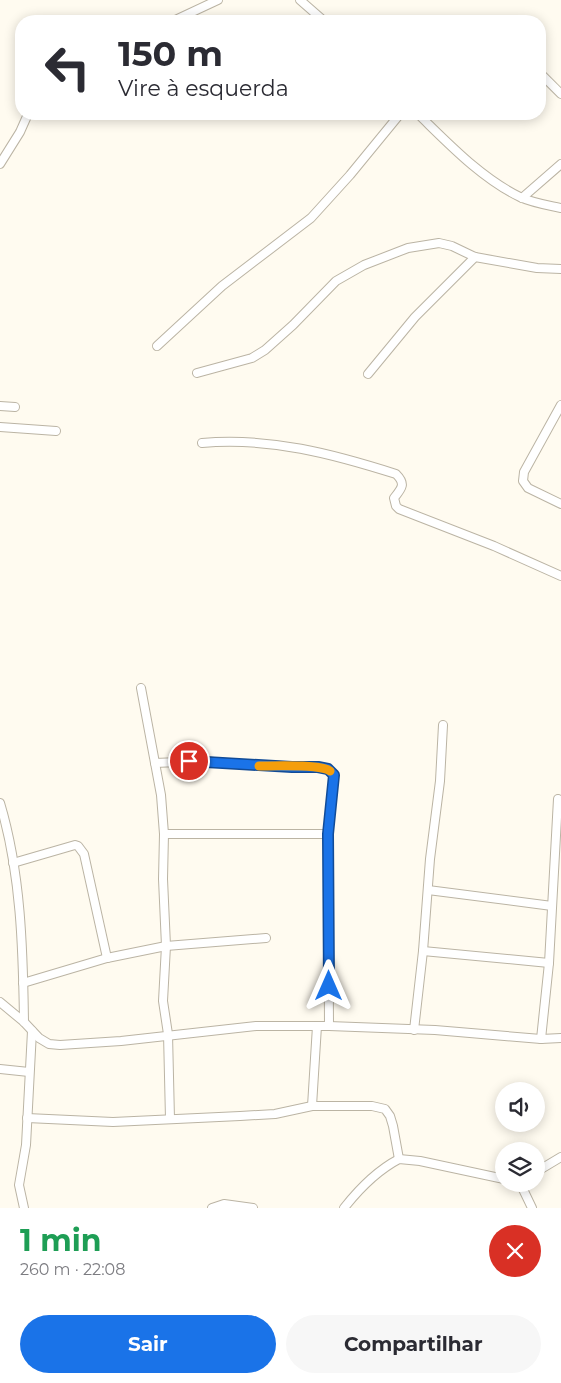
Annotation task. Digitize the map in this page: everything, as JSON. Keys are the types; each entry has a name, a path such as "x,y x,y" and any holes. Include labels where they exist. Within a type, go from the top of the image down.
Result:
{"street":[{"path":"186,15 218,0"},
{"path":"300,0 317,15"},
{"path":"546,79 561,94"},
{"path":"0,164 25,120"},
{"path":"157,346 222,286 311,218 350,175 395,120"},
{"path":"424,120 446,142 498,186 522,198 561,208"},
{"path":"522,198 561,164"},
{"path":"197,373 252,358 265,350 293,326 330,287 348,274 364,265 408,248 439,243 452,246 475,257 537,268 561,269"},
{"path":"368,374 415,317 475,257"},
{"path":"561,405 524,472 524,481 528,488 561,504"},
{"path":"0,406 16,407"},
{"path":"0,427 56,430"},
{"path":"202,443 252,442 308,449 396,474 402,479 402,485 394,498 396,506 400,510 494,546 561,576"},
{"path":"140,688 161,795 164,834 166,946 163,1001 168,1034 170,1119"},
{"path":"414,1030 440,781 443,725"},
{"path":"155,763 202,761 250,765 318,767 328,769 334,775 328,834 329,1026"},
{"path":"541,1039 558,858 558,799"},
{"path":"0,803 13,862 19,912 24,1022"},
{"path":"164,834 328,834"},
{"path":"13,862 75,845 81,849 84,854 106,958"},
{"path":"428,890 552,906"},
{"path":"23,983 106,958 166,946 266,938"},
{"path":"423,951 549,963"},
{"path":"0,1002 24,1022 39,1038 49,1044 60,1045 256,1026 329,1026 541,1039 561,1038"},
{"path":"312,1106 317,1026"},
{"path":"24,1208 19,1185 26,1145 32,1031"},
{"path":"0,1069 30,1072"},
{"path":"27,1118 114,1122 275,1114 312,1106 372,1106 385,1109 390,1116 399,1159"},
{"path":"545,1167 561,1157"},
{"path":"344,1208 367,1183 399,1159 420,1161 495,1176"},
{"path":"524,1192 532,1208"},
{"path":"212,1208 224,1204 252,1208"}],"slow traffic":[{"path":"259,766 318,767 330,771"}],"route":[{"path":"189,761 318,767 328,769 334,775 328,834 329,986"}]}
